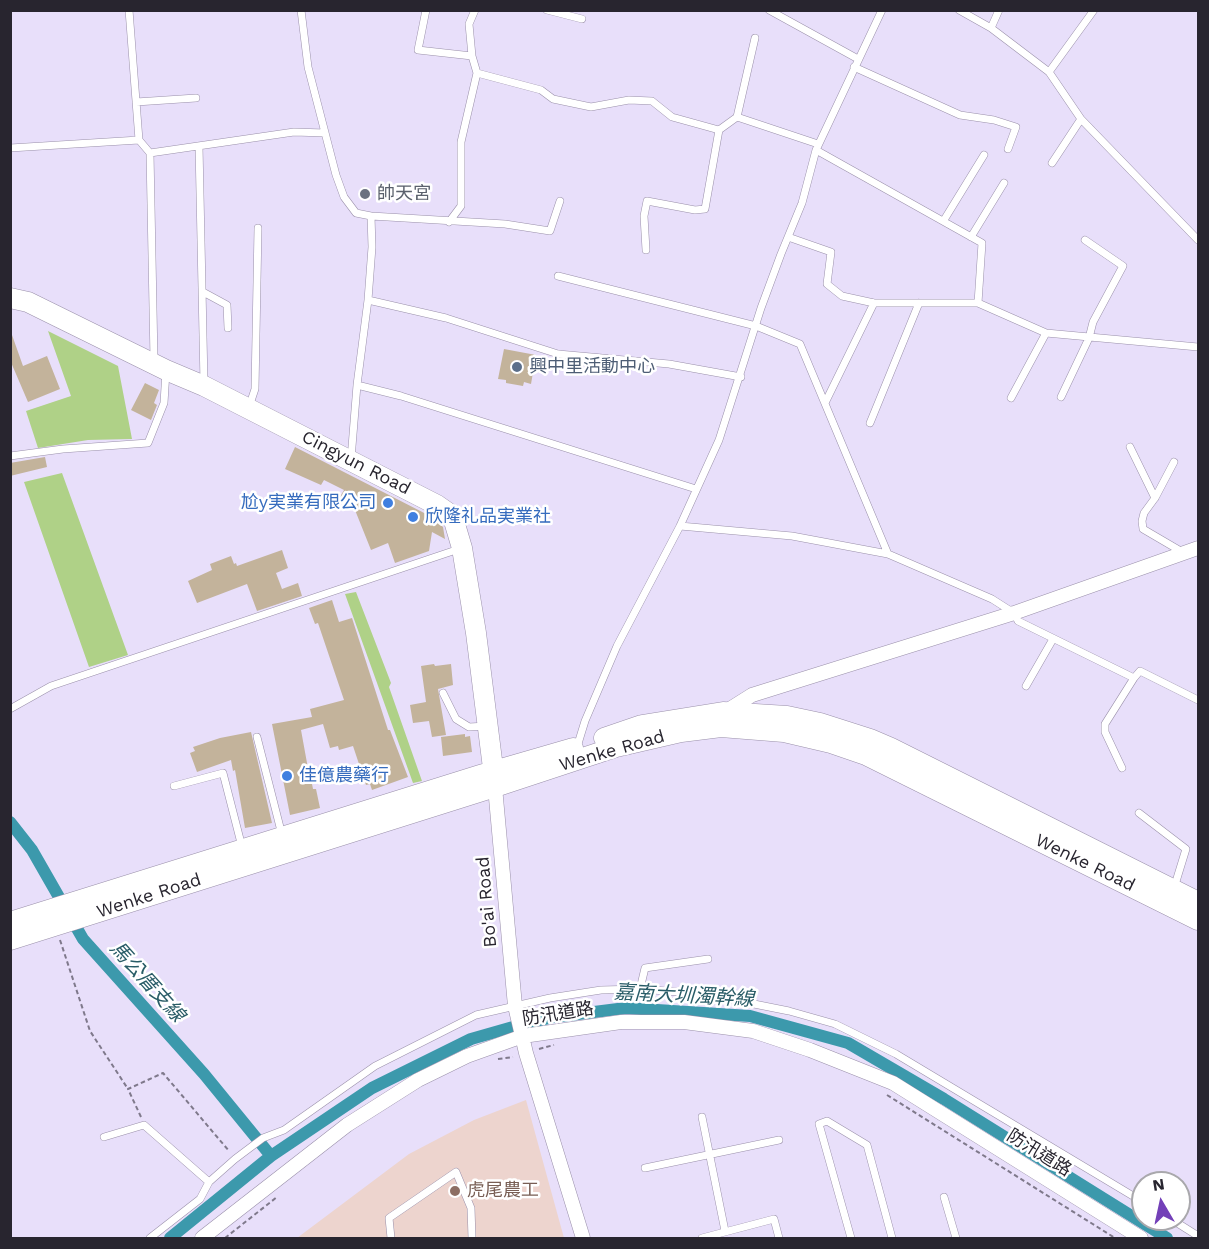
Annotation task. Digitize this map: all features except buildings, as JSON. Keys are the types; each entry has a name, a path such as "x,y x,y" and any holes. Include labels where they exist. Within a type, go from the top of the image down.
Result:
{"main road":[{"name":"Cingyun Road","path":"10,297 28,302 160,367 204,386 351,460 447,512 454,521 462,548 476,633 494,779"},
{"name":"Wenke Road","path":"10,940 50,918 575,754 642,725 787,716 820,723 870,739 1032,828 1170,897 1198,920"},
{"name":"Wenke Road","path":"88,906 283,837 494,779"},
{"name":"Wenke Road","path":"1170,897 1198,902"},
{"name":"Wenke Road","path":"10,922 50,918"}],"street":[{"path":"722,720 752,695 1014,613 1198,548"},
{"name":"Bo'ai Road","path":"494,779 515,1009 521,1035"},
{"name":"防汛道路","path":"202,1239 347,1125 418,1080 467,1056 521,1035 621,1022 684,1022 753,1030 893,1083 1141,1239"},
{"path":"521,1035 583,1239"}],"lane":[{"path":"10,456 63,449 148,443 164,403 160,367 150,153 139,140 129,10"},
{"path":"301,10 308,67 336,175 344,197 356,213 449,222 505,224 550,231 560,201"},
{"path":"426,10 418,50 472,56"},
{"path":"449,222 461,206 461,142 477,73 472,56 469,24 475,10"},
{"path":"547,10 582,19"},
{"path":"769,10 858,58"},
{"path":"575,754 585,721 617,646 680,526 719,440 756,326 802,203 817,147 882,10"},
{"path":"959,10 991,28 1049,72 1081,119 1198,240"},
{"path":"991,28 999,10"},
{"path":"1049,72 1095,10"},
{"path":"646,250 644,216 647,201 695,210 705,209 719,130 737,117 754,38"},
{"path":"854,67 960,115 994,120 1016,127 1008,149"},
{"path":"477,73 541,90 553,99 591,107 629,100 652,101 672,117 719,130"},
{"path":"136,102 196,98"},
{"path":"737,117 817,147 982,243 978,303"},
{"path":"1052,164 1081,119"},
{"path":"150,153 294,132 325,133"},
{"path":"10,148 139,140"},
{"path":"199,146 204,386"},
{"path":"944,220 984,155"},
{"path":"971,237 1004,183"},
{"path":"351,460 357,385 368,300 372,247 371,216"},
{"path":"248,408 255,389 258,228"},
{"path":"788,237 831,252 826,284 842,296 874,303 978,303 1046,333 1198,346"},
{"path":"1061,397 1089,338 1093,322 1123,266 1085,240"},
{"path":"558,276 756,326 800,344 888,554"},
{"path":"203,292 227,305 228,328"},
{"path":"368,300 446,318 558,354 669,364 741,377"},
{"path":"825,403 874,303"},
{"path":"870,423 919,303"},
{"path":"1011,398 1046,333"},
{"path":"357,385 401,396 696,489"},
{"path":"1130,447 1155,498"},
{"path":"1174,462 1155,498 1144,513 1142,521 1143,529 1184,553"},
{"path":"680,526 792,536 888,554 992,599 1014,613 1018,621 1134,678"},
{"path":"11,708 51,686 462,548"},
{"path":"1026,686 1053,639"},
{"path":"1122,768 1105,732 1105,724 1140,671 1198,700"},
{"path":"443,693 456,719 469,726 487,726"},
{"path":"257,737 283,837"},
{"path":"174,786 223,773 243,850"},
{"path":"1139,813 1186,849 1170,897"},
{"path":"640,989 645,968 708,959"},
{"path":"150,1239 200,1199 209,1182 235,1159 263,1138 284,1130 375,1066 476,1015 601,990 640,989 704,994 750,1002 835,1024 896,1054 1131,1195"},
{"path":"702,1117 725,1231"},
{"path":"851,1239 819,1124 827,1121 867,1145 892,1239"},
{"path":"104,1137 144,1125 209,1182"},
{"path":"645,1168 779,1140"},
{"path":"391,1239 388,1218 456,1172 471,1208 472,1239"},
{"path":"944,1197 956,1239"},
{"path":"702,1239 774,1219 779,1239"}],"path":[{"path":"50,918 61,941 90,1031 128,1089 144,1125"},
{"path":"494,1058 503,1060 562,1043"},
{"path":"128,1089 163,1073 235,1159"},
{"path":"886,1095 1115,1239"},
{"path":"225,1239 281,1194"}],"shaded area":[{"name":"虎尾農工","path":"526,1100 564,1238 297,1238 409,1154 474,1120"}],"green space":[{"path":"48,331 118,366 132,439 88,440 38,448 26,411 71,396"},
{"path":"62,473 128,655 89,667 24,482"},
{"path":"356,592 391,683 389,687 422,781 413,783 345,594"}],"waterway":[{"name":"馬公厝支線","path":"10,822 32,850 83,939 204,1074 271,1156"},
{"name":"嘉南大圳濁幹線","path":"170,1238 271,1156 372,1088 471,1039 554,1017 626,1008 750,1016 848,1043 944,1099 1167,1238"}],"place":[{"name":"帥天宮","path":"365,194"},
{"name":"興中里活動中心","path":"517,367"},
{"name":"尬y実業有限公司","path":"388,503"},
{"name":"欣隆礼品実業社","path":"413,517"},
{"name":"佳億農藥行","path":"287,776"},
{"name":"虎尾農工","path":"455,1191"}]}
